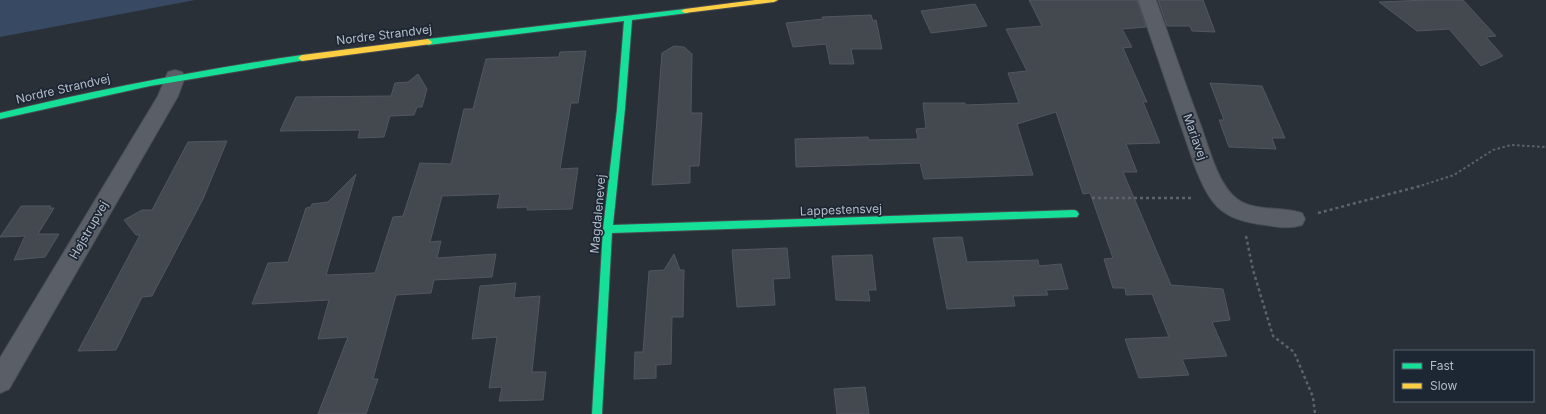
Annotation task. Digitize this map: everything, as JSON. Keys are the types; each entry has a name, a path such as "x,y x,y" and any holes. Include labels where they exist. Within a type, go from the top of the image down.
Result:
{"street":[{"name":"Nordre Strandvej","path":"0,116 175,77 398,45 774,0"},
{"name":"Mariavej","path":"1147,0 1172,75 1208,174 1221,198 1228,205 1241,212 1294,219"},
{"name":"Magdalenevej","path":"597,414 608,229 621,109 628,18"},
{"name":"Højstrupvej","path":"0,381 164,103 175,77"},
{"name":"Lappestensvej","path":"608,229 1074,214"}],"path":[{"path":"1294,219 1406,191 1454,175 1493,150 1511,144 1546,147"},
{"path":"1074,214 1077,198 1221,198"},
{"path":"1241,212 1253,270 1273,336 1294,352 1314,396 1315,414"}],"water":[{"path":"0,0 195,0 0,37"}],"building":[{"path":"1029,0 1137,0 1146,27 1122,29 1132,47 1123,48 1147,102 1143,102 1160,143 1126,144 1137,172 1123,172 1171,285 1223,289 1230,320 1212,322 1227,356 1182,359 1189,375 1139,378 1125,339 1169,337 1152,294 1126,295 1125,288 1113,288 1104,259 1113,258 1090,193 1083,194 1056,112 1017,124 1033,175 924,179 920,163 796,167 795,139 868,137 869,140 918,139 916,129 926,128 923,103 965,103 966,105 1019,103 1008,73 1027,71 1006,29 1042,26"},
{"path":"1158,0 1203,0 1215,32 1192,31 1190,26 1167,26"},
{"path":"1463,0 1496,36 1486,37 1503,56 1481,66 1449,29 1417,31 1379,2"},
{"path":"975,4 987,26 931,33 921,11"},
{"path":"871,15 873,21 876,20 882,49 851,49 854,64 830,64 826,44 793,47 786,23 823,19 822,17"},
{"path":"674,46 684,47 692,54 691,113 702,113 699,166 690,166 690,183 652,185 662,53"},
{"path":"586,51 578,103 571,103 560,169 578,168 572,209 527,210 528,207 497,208 500,194 442,196 430,242 441,241 437,258 496,254 492,277 434,280 431,293 396,295 373,379 378,379 366,414 318,414 348,337 318,339 329,300 252,304 268,263 288,262 306,208 311,207 312,204 328,202 356,174 326,275 375,273 393,217 403,216 420,163 451,164 464,109 473,109 486,59 559,57 560,52"},
{"path":"418,74 427,89 422,107 417,107 414,115 390,116 384,137 358,138 360,130 280,131 296,97 391,96 395,83 408,82"},
{"path":"1210,83 1262,86 1285,138 1272,138 1276,149 1229,147 1219,120 1224,120"},
{"path":"227,141 203,199 152,296 142,297 116,350 78,351 140,235 136,235 124,220 142,210 152,210 188,142"},
{"path":"21,206 51,206 49,208 54,208 38,234 59,234 45,257 14,260 25,236 0,237"},
{"path":"962,237 967,262 1038,260 1039,266 1061,264 1068,289 1046,290 1048,295 1013,296 1015,306 947,309 933,238"},
{"path":"787,248 790,278 773,279 775,305 737,307 732,250"},
{"path":"674,254 680,270 684,270 683,317 672,317 671,364 656,365 656,378 634,379 635,352 643,352 649,271 664,270"},
{"path":"872,255 876,290 868,290 870,301 836,300 832,256"},
{"path":"516,283 514,298 540,296 532,372 546,372 543,400 499,401 502,387 489,388 497,337 472,339 480,286"},
{"path":"865,387 869,414 837,414 834,389"}],"traffic: fast":[{"path":"428,42 685,11"},
{"path":"597,414 608,229 621,109 628,18"},
{"path":"0,116 75,98 150,83 226,69 302,58"},
{"path":"608,229 1074,214"}],"traffic: slow":[{"path":"685,11 774,0"},
{"path":"302,58 428,42"}]}
